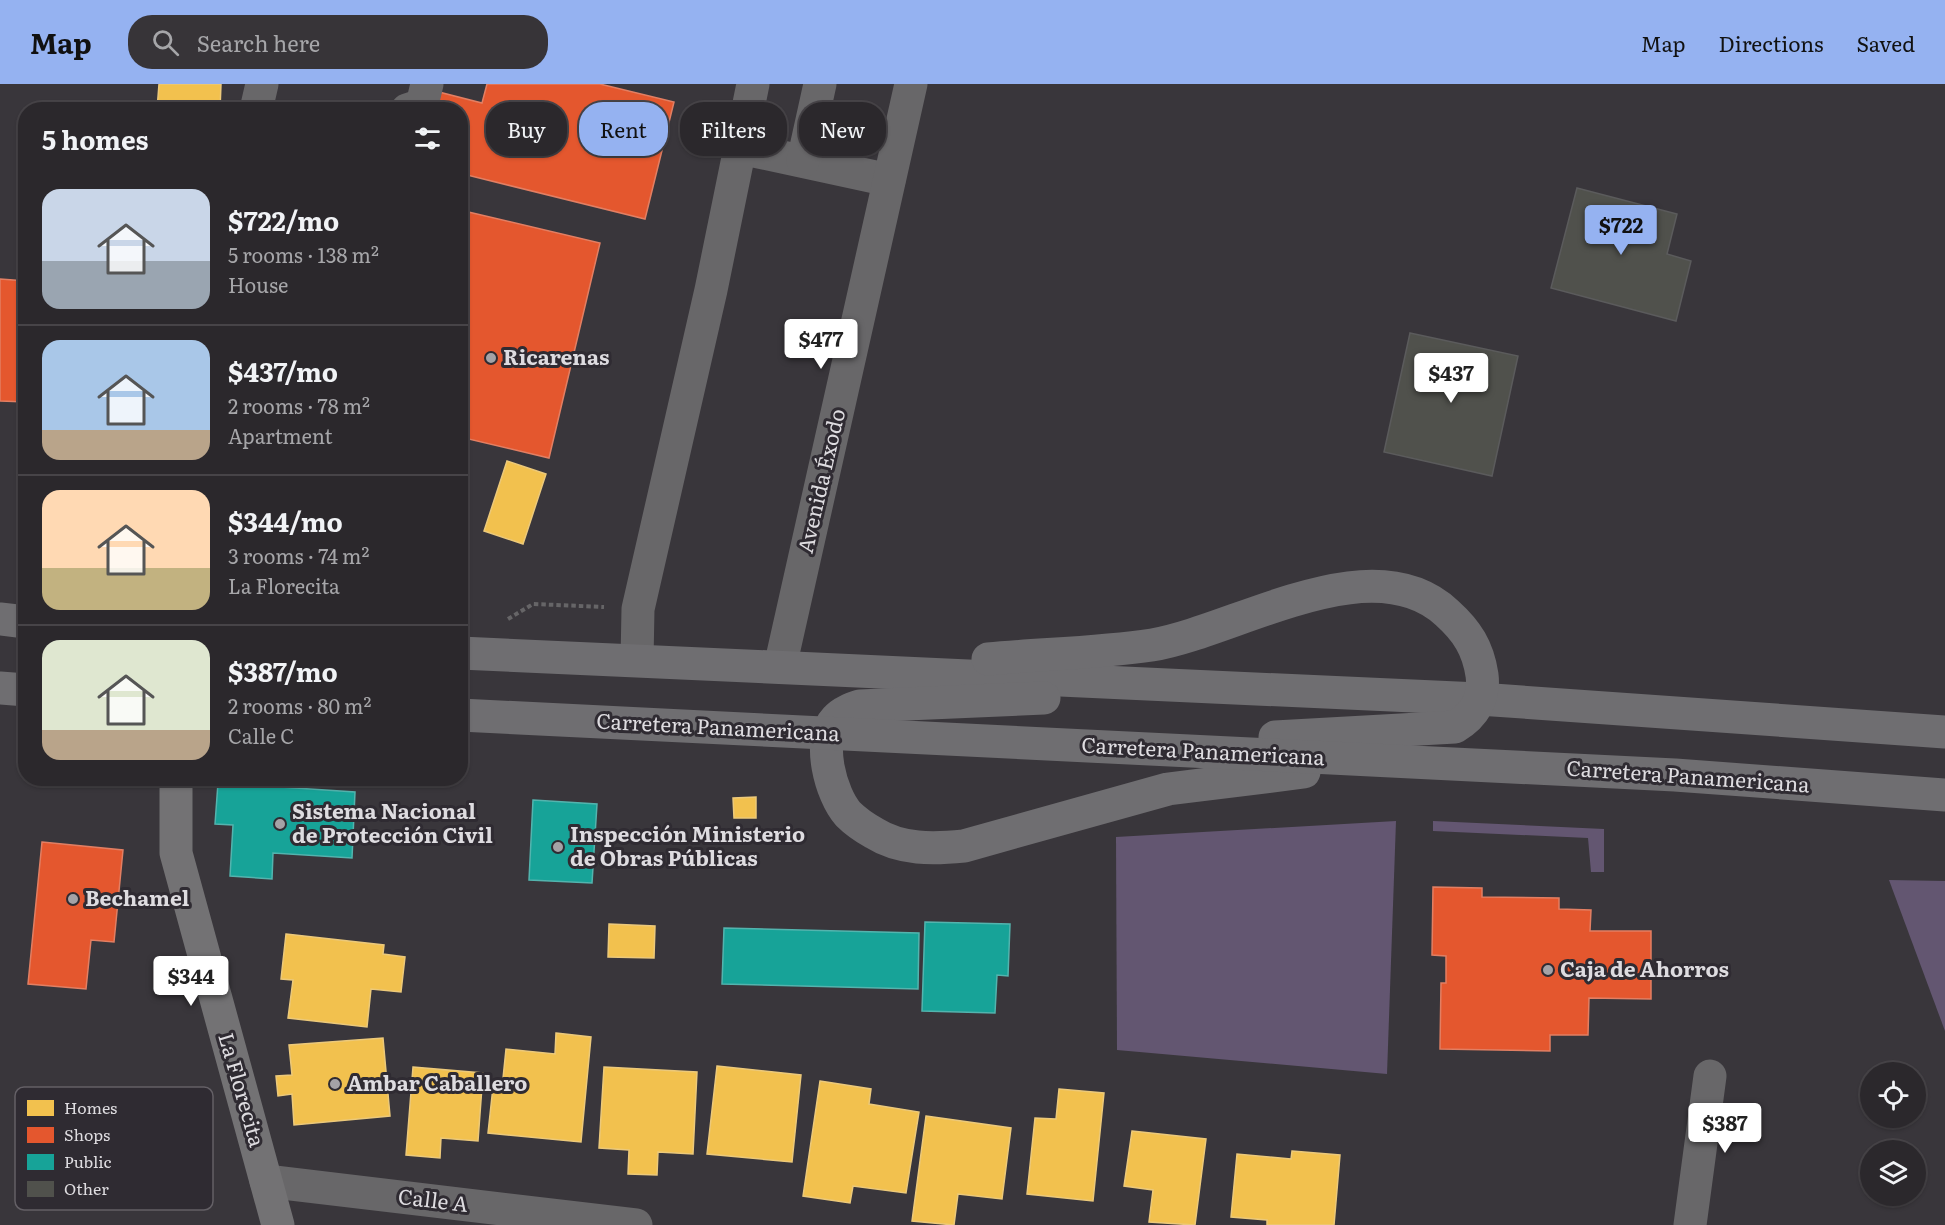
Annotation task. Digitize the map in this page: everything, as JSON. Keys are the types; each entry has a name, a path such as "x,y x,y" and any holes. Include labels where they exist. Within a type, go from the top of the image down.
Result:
{"highway":[{"path":"864,670 1153,644 1332,591 1374,585 1399,588 1424,597 1457,622 1478,652 1482,679 1479,699 1475,711 1466,721 1455,727 1088,746"},
{"path":"0,619 18,621"},
{"path":"468,653 1479,699 1945,732"},
{"path":"0,688 18,689"},
{"path":"1244,689 860,706 836,719 828,734 830,786 849,815 875,834 902,844 929,849 964,846 1168,789 1396,761"},
{"name":"Carretera Panamericana","path":"468,715 1675,775 1945,795"}],"main road":[{"name":"La Florecita","path":"176,786 176,853 278,1225"}],"street":[{"path":"258,102 262,84"},
{"path":"423,102 427,84"},
{"path":"749,102 753,84"},
{"path":"803,161 820,84"},
{"name":"Avenida Éxodo","path":"780,667 911,84"},
{"path":"637,660 638,609 711,290 738,156"},
{"path":"779,156 889,180"},
{"path":"1690,1225 1710,1076"},
{"name":"Calle A","path":"266,1181 636,1225"}],"path":[{"path":"501,623 533,604 638,609"}],"shaded area":[{"path":"1396,821 1387,1074 1117,1050 1116,837"},
{"path":"1433,821 1604,829 1604,872 1591,872 1588,838 1433,831"},
{"path":"1889,880 1945,881 1945,1031"}],"building: Homes":[{"path":"159,84 221,84 220,102 158,102"},
{"path":"507,461 546,474 523,544 484,531"},
{"path":"756,797 756,818 734,818 733,798"},
{"path":"609,924 655,926 654,958 608,957"},
{"path":"286,934 384,945 383,954 405,957 401,992 371,989 367,1027 288,1018 293,980 281,979"},
{"path":"556,1033 591,1037 581,1142 488,1133 493,1087 502,1088 506,1049 555,1054"},
{"path":"383,1038 390,1116 294,1125 292,1094 278,1096 276,1076 292,1075 289,1045"},
{"path":"717,1066 801,1075 792,1162 707,1154"},
{"path":"413,1067 483,1073 478,1141 441,1138 440,1158 406,1155"},
{"path":"604,1067 697,1072 693,1154 658,1152 657,1175 628,1174 629,1150 599,1148"},
{"path":"820,1081 871,1089 869,1104 919,1112 906,1193 853,1186 850,1203 803,1196"},
{"path":"1059,1089 1104,1093 1093,1201 1027,1194 1035,1118 1056,1119"},
{"path":"926,1116 1011,1128 1002,1199 958,1194 954,1225 912,1221"},
{"path":"1132,1131 1206,1139 1195,1225 1149,1222 1153,1190 1124,1186"},
{"path":"1292,1151 1340,1155 1334,1225 1267,1225 1267,1220 1231,1217 1237,1154 1291,1159"}],"building: Shops":[{"path":"487,84 600,84 674,102 668,126 668,102 579,102 579,156 661,156 645,219 468,175 468,102 429,102 431,90 482,103"},
{"path":"468,212 600,243 549,458 468,439"},
{"path":"0,279 18,280 18,402 0,401"},
{"path":"42,842 123,850 114,942 91,940 86,989 28,984"},
{"name":"Caja de Ahorros","path":"1433,887 1482,888 1482,897 1559,898 1559,909 1591,910 1590,931 1651,931 1651,999 1589,998 1588,1035 1550,1035 1550,1051 1440,1049 1441,983 1446,983 1446,956 1432,955"}],"building: Public":[{"path":"218,786 264,786 355,792 352,858 273,853 272,879 230,876 233,825 215,824"},
{"path":"533,800 597,804 592,883 529,880"},
{"path":"925,922 1010,924 1008,976 997,975 995,1013 922,1011"},
{"path":"724,928 919,933 918,989 722,984"}],"building: Other":[{"path":"1577,188 1677,214 1667,254 1691,261 1676,321 1551,288"},
{"path":"1410,333 1518,356 1492,476 1384,452"}],"place":[{"name":"Ricarenas","path":"491,358"},
{"name":"Sistema Nacional de Protección Civil","path":"280,824"},
{"name":"Inspección Ministerio de Obras Públicas","path":"558,847"},
{"name":"Bechamel","path":"73,899"},
{"name":"Caja de Ahorros","path":"1548,970"},
{"name":"Ambar Caballero","path":"335,1084"}]}
